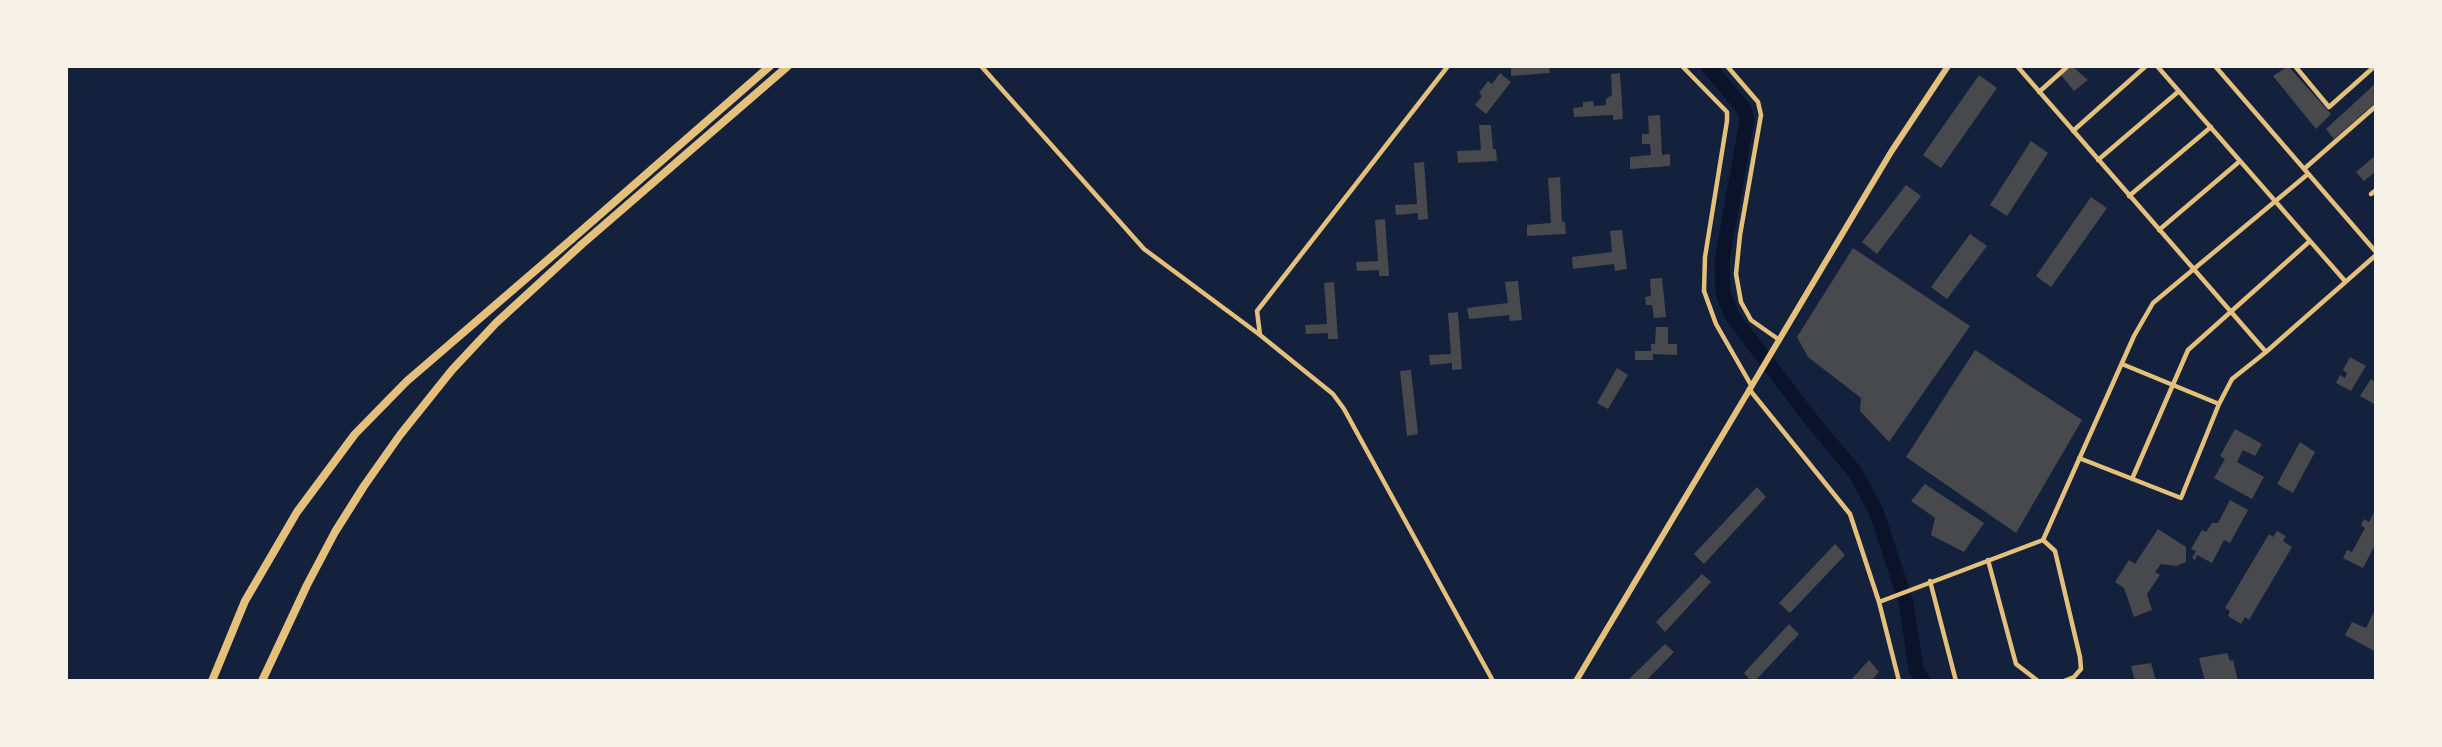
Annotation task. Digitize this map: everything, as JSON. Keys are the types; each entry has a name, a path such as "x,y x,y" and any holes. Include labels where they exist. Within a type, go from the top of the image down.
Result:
{"highway":[{"path":"212,681 245,600 297,512 355,434 407,381 572,239"},
{"path":"262,681 307,585 336,532 364,486 400,435 452,370 496,323 581,245"}],"main road":[{"path":"572,239 770,66"},
{"path":"581,245 788,66"}],"street":[{"path":"981,66 1144,249 1260,335 1333,394 1344,409 1493,681"},
{"path":"1260,335 1257,311 1448,66"},
{"path":"1682,66 1727,112 1704,257 1704,291 1716,324 1752,384 1850,514 1879,602 1899,681"},
{"path":"1727,66 1758,102 1761,116 1740,235 1736,274 1741,302 1751,320 1778,339"},
{"path":"1576,681 1771,349 1902,133 1948,66"},
{"path":"2017,66 2266,352"},
{"path":"2039,92 2068,66"},
{"path":"2073,131 2146,66"},
{"path":"2157,66 2345,281"},
{"path":"2079,458 2181,498 2219,404 2232,379 2266,352 2376,254 2215,66"},
{"path":"2295,66 2329,107 2375,66"},
{"path":"2299,71 2305,66"},
{"path":"2098,160 2179,91"},
{"path":"2304,169 2376,106"},
{"path":"2129,196 2211,127"},
{"path":"2159,230 2240,160"},
{"path":"1879,602 2043,540 2122,364 2153,303 2308,174"},
{"path":"2132,479 2188,350 2310,241"},
{"path":"2122,364 2219,404"},
{"path":"2043,540 2055,551 2080,657 2081,669 2074,677 2064,681"},
{"path":"1988,560 2016,664 2038,681"},
{"path":"1930,581 1956,681"}],"building":[{"path":"1511,66 1549,66 1550,73 1511,76"},
{"path":"2072,66 2088,80 2074,91 2061,75"},
{"path":"2288,66 2331,114 2316,129 2273,76"},
{"path":"1500,73 1511,82 1486,114 1475,105 1482,96 1479,93 1488,81 1492,84"},
{"path":"1620,73 1623,119 1613,120 1613,115 1574,117 1573,108 1583,107 1583,102 1593,101 1594,106 1606,105 1606,99 1612,95 1611,74"},
{"path":"1979,75 1997,88 1941,168 1923,155"},
{"path":"2376,83 2376,102 2334,139 2326,129"},
{"path":"1660,115 1662,155 1670,154 1670,166 1630,169 1630,157 1651,155 1650,144 1642,144 1642,134 1649,134 1648,116"},
{"path":"1479,125 1491,125 1493,149 1496,149 1497,161 1458,163 1457,151 1481,150"},
{"path":"2031,141 2048,153 2007,216 1990,205"},
{"path":"2376,155 2376,171 2364,181 2356,172"},
{"path":"1424,162 1428,219 1418,220 1418,213 1396,215 1395,205 1417,204 1414,163"},
{"path":"1560,177 1562,222 1565,222 1566,234 1527,236 1527,225 1551,223 1548,178"},
{"path":"1906,185 1921,196 1877,254 1862,242"},
{"path":"2091,197 2107,208 2051,287 2036,276"},
{"path":"1385,219 1389,276 1379,276 1379,270 1357,271 1356,262 1378,261 1375,220"},
{"path":"1622,230 1627,269 1615,271 1614,264 1573,269 1572,257 1612,252 1610,231"},
{"path":"1970,234 1987,246 1947,299 1931,287"},
{"path":"1853,248 1970,326 1889,442 1860,411 1861,398 1808,357 1797,337"},
{"path":"1662,278 1666,317 1654,318 1652,305 1646,305 1645,297 1651,296 1650,279"},
{"path":"1518,281 1522,320 1510,321 1509,315 1469,319 1467,308 1508,303 1505,282"},
{"path":"1334,282 1338,339 1328,339 1328,333 1306,334 1305,325 1327,324 1324,283"},
{"path":"1458,312 1462,369 1452,370 1452,363 1430,365 1429,355 1451,354 1448,313"},
{"path":"1656,327 1668,327 1668,344 1677,344 1677,355 1653,354 1653,360 1635,360 1635,351 1651,351 1651,344 1655,344"},
{"path":"1975,350 2082,420 2016,533 1906,457"},
{"path":"2350,357 2366,366 2351,391 2336,383 2340,375 2345,378 2347,373 2343,370"},
{"path":"1617,368 1628,375 1608,409 1597,403"},
{"path":"1411,370 1418,434 1407,436 1400,371"},
{"path":"2371,379 2376,382 2376,405 2360,396"},
{"path":"2235,429 2262,444 2255,456 2243,450 2237,462 2264,477 2252,499 2214,478 2225,459 2220,456"},
{"path":"2300,442 2315,452 2293,493 2277,484"},
{"path":"1925,484 1984,523 1964,552 1931,535 1935,518 1911,501"},
{"path":"1757,487 1766,497 1704,564 1694,554"},
{"path":"2230,500 2248,510 2230,543 2224,540 2212,563 2197,555 2195,560 2192,558 2196,551 2191,549 2202,530 2206,532 2212,523 2218,523"},
{"path":"2376,509 2376,543 2363,568 2343,558 2347,550 2352,552 2365,528 2361,525 2364,519 2369,522"},
{"path":"2158,529 2186,547 2186,562 2176,566 2161,564 2155,572 2160,575 2147,594 2152,610 2134,617 2124,588 2115,582 2129,560 2135,564"},
{"path":"2277,531 2286,536 2283,541 2292,547 2249,620 2245,617 2241,624 2228,616 2230,611 2225,608 2269,534 2273,537"},
{"path":"1835,544 1845,555 1790,613 1779,603"},
{"path":"1702,574 1711,582 1665,632 1656,622"},
{"path":"2376,608 2376,652 2345,635 2352,622 2366,628"},
{"path":"1789,624 1799,634 1755,681 1751,681 1744,673"},
{"path":"1665,644 1674,652 1646,681 1627,681"},
{"path":"2227,653 2230,661 2233,660 2238,681 2205,681 2199,658"},
{"path":"1869,660 1879,672 1871,681 1850,681"},
{"path":"2151,663 2156,681 2135,681 2131,666"}],"waterway":[{"path":"1708,66 1744,109 1747,120 1722,261 1723,293 1732,316 1817,427 1855,472 1876,511 1906,602 1916,669 1923,681"}]}
